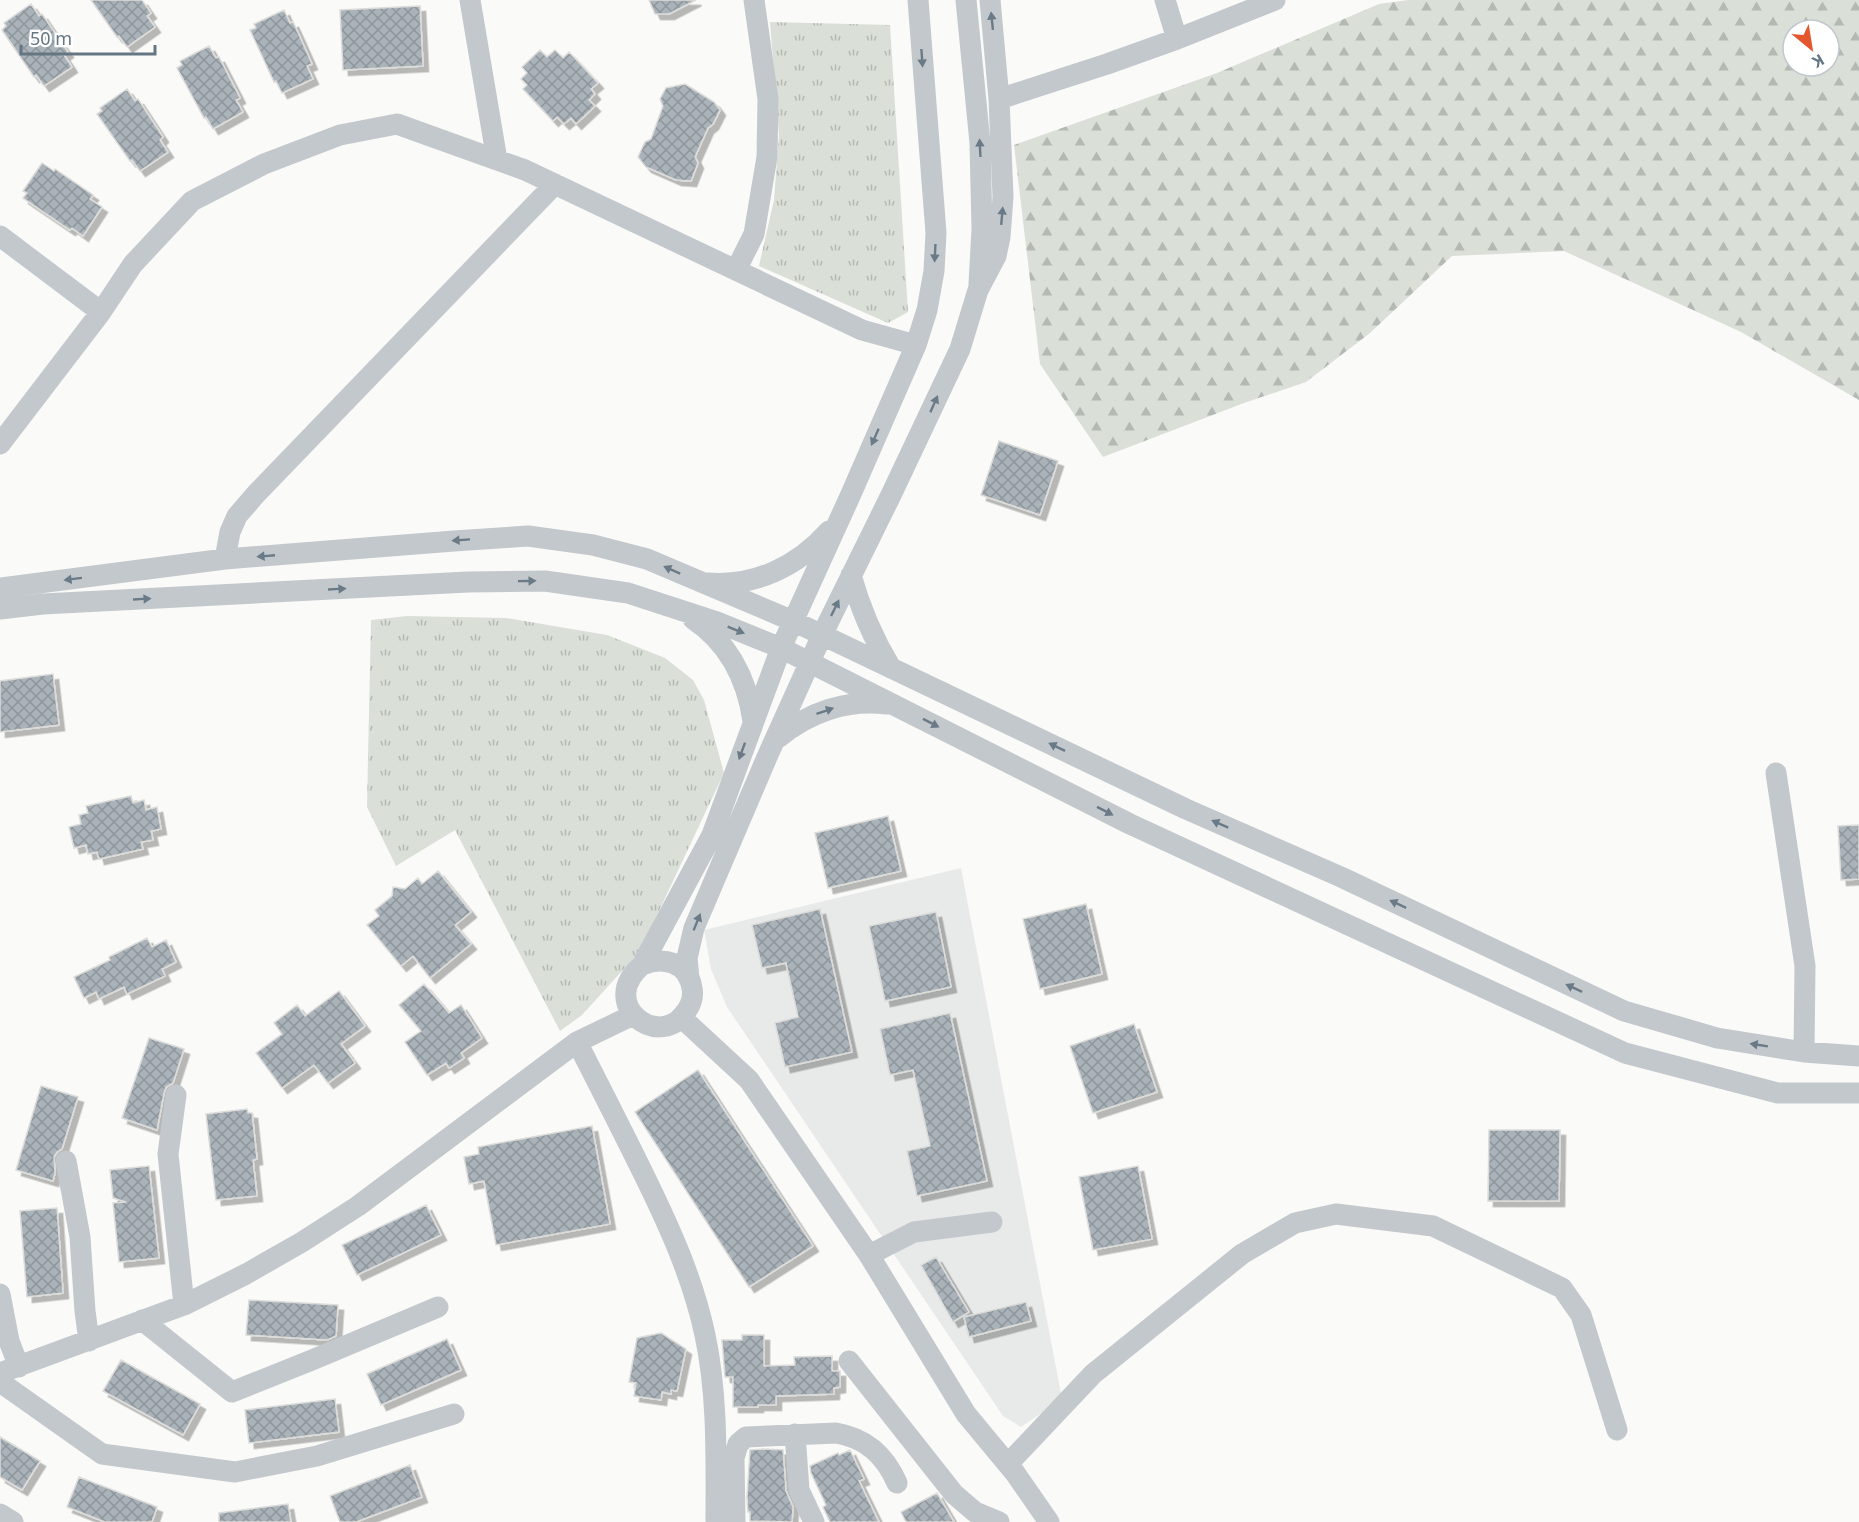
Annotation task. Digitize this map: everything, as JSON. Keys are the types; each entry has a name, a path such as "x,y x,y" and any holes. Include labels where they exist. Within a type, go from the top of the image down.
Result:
{"street":[{"path":"470,0 497,160"},
{"path":"736,270 754,234 767,157 768,99 754,0"},
{"path":"642,964 712,835 781,648 916,345 927,310 933,281 936,233 918,0"},
{"path":"966,0 980,144 982,229 978,290"},
{"path":"689,979 674,963 652,960 642,964 627,982 625,994 627,1005 633,1015 642,1022 663,1027 682,1018 688,1009 692,999 692,989 687,958 694,928 822,634 960,349 978,290 996,256 1003,197 999,99 990,0"},
{"path":"1166,0 1177,39"},
{"path":"999,99 1177,39 1275,0"},
{"path":"0,444 101,312 133,264 192,201 275,160 340,135 397,124 525,170 862,330 916,345"},
{"path":"225,559 230,532 237,516 256,494 555,184"},
{"path":"0,236 101,312"},
{"path":"699,582 749,580 782,569 809,551 833,528 842,514"},
{"path":"0,588 225,559 528,536 593,545 626,553 647,559 822,634 1186,809 1341,877 1624,1011 1717,1038 1804,1052 1859,1056"},
{"path":"851,575 864,616 891,668"},
{"path":"0,609 66,603 468,582 545,581 628,593 717,622 781,648 1130,824 1625,1053 1778,1093 1859,1093"},
{"path":"672,607 699,624 717,640 732,659 746,688 753,721"},
{"path":"775,740 798,723 824,710 859,703 895,705"},
{"path":"1776,773 1805,966 1804,1052"},
{"path":"0,1294 9,1341 9,1370 184,1305 274,1258 358,1206 577,1042 633,1015"},
{"path":"682,1018 749,1080 869,1255 966,1414 1008,1464 1044,1521"},
{"path":"577,1042 621,1126 674,1237 698,1305 710,1366 717,1522"},
{"path":"176,1095 168,1154 184,1305"},
{"path":"66,1161 80,1237 88,1341"},
{"path":"1008,1464 1093,1374 1242,1254 1296,1223 1336,1214 1433,1226 1562,1288 1581,1315 1617,1430"},
{"path":"869,1255 914,1232 992,1222"},
{"path":"142,1320 232,1392 438,1307"},
{"path":"849,1361 954,1494 975,1512 999,1522"},
{"path":"0,1382 102,1454 235,1472 317,1456 454,1414"},
{"path":"735,1522 735,1458 738,1444 746,1437 836,1433 857,1438 877,1451 885,1460 897,1483"},
{"path":"795,1434 799,1490 814,1522"},
{"path":"0,1514 13,1522"}],"shaded area":[{"path":"961,868 1062,1399 1021,1427 1003,1416 727,1007 711,969 704,930"}],"green space":[{"path":"1408,0 1859,0 1859,400 1741,332 1564,251 1452,256 1370,333 1306,382 1103,457 1040,364 1014,145 1217,73 1379,4"},
{"path":"770,22 890,25 908,312 888,323 759,266 774,200 779,135"},
{"path":"407,616 506,618 607,635 665,658 693,680 704,700 724,773 640,951 582,1015 560,1031 455,830 396,866 367,807 371,620"}],"building":[{"path":"91,0 142,0 151,13 147,16 155,27 127,47 119,36 117,37"},
{"path":"649,0 696,0 669,14 655,14"},
{"path":"31,4 39,16 42,14 68,52 64,55 72,67 44,86 36,75 34,77 2,30 6,26 4,23"},
{"path":"420,6 423,66 343,70 340,10"},
{"path":"284,10 290,23 293,22 312,64 307,66 313,79 282,93 276,81 274,82 250,30 256,28 254,24"},
{"path":"209,46 216,58 219,57 240,98 236,100 243,112 213,129 206,117 204,118 177,68 182,65 180,61"},
{"path":"540,50 547,57 555,50 563,58 569,52 598,83 591,89 595,94 589,100 595,106 576,124 571,118 564,124 557,117 553,121 523,89 527,85 521,79 527,73 522,67"},
{"path":"685,84 714,102 720,110 713,124 708,128 695,157 698,163 691,181 676,180 646,167 638,157 645,142 651,139 663,106 660,99 666,88"},
{"path":"127,89 135,101 138,99 163,137 160,140 168,152 140,171 132,160 130,161 97,114 102,111 100,108"},
{"path":"42,163 54,171 55,169 93,195 90,199 102,207 83,236 72,228 70,230 23,198 27,193 23,191"},
{"path":"999,441 1058,461 1040,515 981,495"},
{"path":"53,674 59,725 0,732 0,681"},
{"path":"131,796 133,803 144,800 146,810 157,807 161,829 151,831 153,840 141,842 143,849 99,859 97,852 88,854 86,845 74,848 69,827 81,824 79,815 88,813 86,806"},
{"path":"888,816 901,871 828,888 815,833"},
{"path":"1859,825 1859,879 1841,880 1838,826"},
{"path":"438,871 471,912 455,925 471,944 430,978 413,956 401,966 367,925 379,916 375,910 392,896 393,887 405,889 418,878 422,884"},
{"path":"1086,904 1102,974 1040,989 1023,919"},
{"path":"820,909 852,1052 785,1067 775,1023 798,1017 786,963 762,968 752,925"},
{"path":"936,912 951,987 885,1001 869,926"},
{"path":"147,938 152,947 166,940 176,962 162,969 165,976 127,994 124,987 99,999 96,992 84,998 74,977 110,960 109,957"},
{"path":"424,984 449,1013 461,1005 482,1038 461,1053 464,1058 449,1068 446,1063 427,1075 405,1042 421,1031 399,1005"},
{"path":"339,991 365,1026 341,1044 355,1063 328,1083 314,1065 282,1088 256,1053 282,1034 274,1023 297,1005 305,1016"},
{"path":"950,1013 987,1181 917,1196 907,1151 930,1146 913,1070 890,1075 880,1029"},
{"path":"1134,1024 1157,1092 1093,1113 1070,1046"},
{"path":"149,1038 184,1049 173,1083 166,1087 164,1093 157,1130 122,1118"},
{"path":"698,1070 813,1246 749,1287 635,1112"},
{"path":"41,1086 78,1097 62,1149 54,1157 53,1181 16,1170"},
{"path":"247,1109 248,1113 252,1113 257,1159 253,1160 257,1196 216,1200 206,1114"},
{"path":"592,1126 610,1224 496,1245 484,1181 469,1184 464,1157 479,1154 478,1147"},
{"path":"1489,1130 1560,1130 1559,1201 1488,1201"},
{"path":"149,1166 159,1258 119,1262 113,1203 126,1202 113,1198 110,1170"},
{"path":"1138,1166 1152,1239 1093,1250 1079,1177"},
{"path":"426,1205 441,1235 357,1275 342,1245"},
{"path":"57,1208 63,1293 27,1297 20,1211"},
{"path":"936,1257 969,1312 953,1322 921,1265"},
{"path":"249,1300 338,1305 336,1336 327,1340 246,1335"},
{"path":"1026,1302 1031,1321 969,1337 964,1317"},
{"path":"661,1333 686,1349 677,1391 671,1390 671,1394 662,1392 661,1400 634,1396 636,1383 629,1382 637,1338"},
{"path":"742,1335 764,1335 764,1366 795,1365 794,1357 832,1356 832,1371 840,1371 840,1387 834,1388 834,1394 776,1396 776,1405 733,1407 733,1377 725,1377 722,1340 742,1340"},
{"path":"447,1339 461,1370 381,1405 367,1374"},
{"path":"121,1360 200,1404 183,1435 103,1391"},
{"path":"335,1399 339,1432 249,1443 245,1410"},
{"path":"0,1437 40,1461 22,1490 0,1477"},
{"path":"750,1450 783,1450 786,1491 793,1507 792,1522 750,1521 747,1497"},
{"path":"850,1450 864,1479 859,1481 879,1522 830,1522 823,1507 826,1505 810,1466"},
{"path":"410,1465 422,1497 356,1522 340,1522 330,1496"},
{"path":"79,1477 157,1507 152,1522 105,1522 67,1507"},
{"path":"937,1493 954,1522 906,1522 901,1512"},
{"path":"288,1504 291,1522 219,1522 219,1513"}]}
